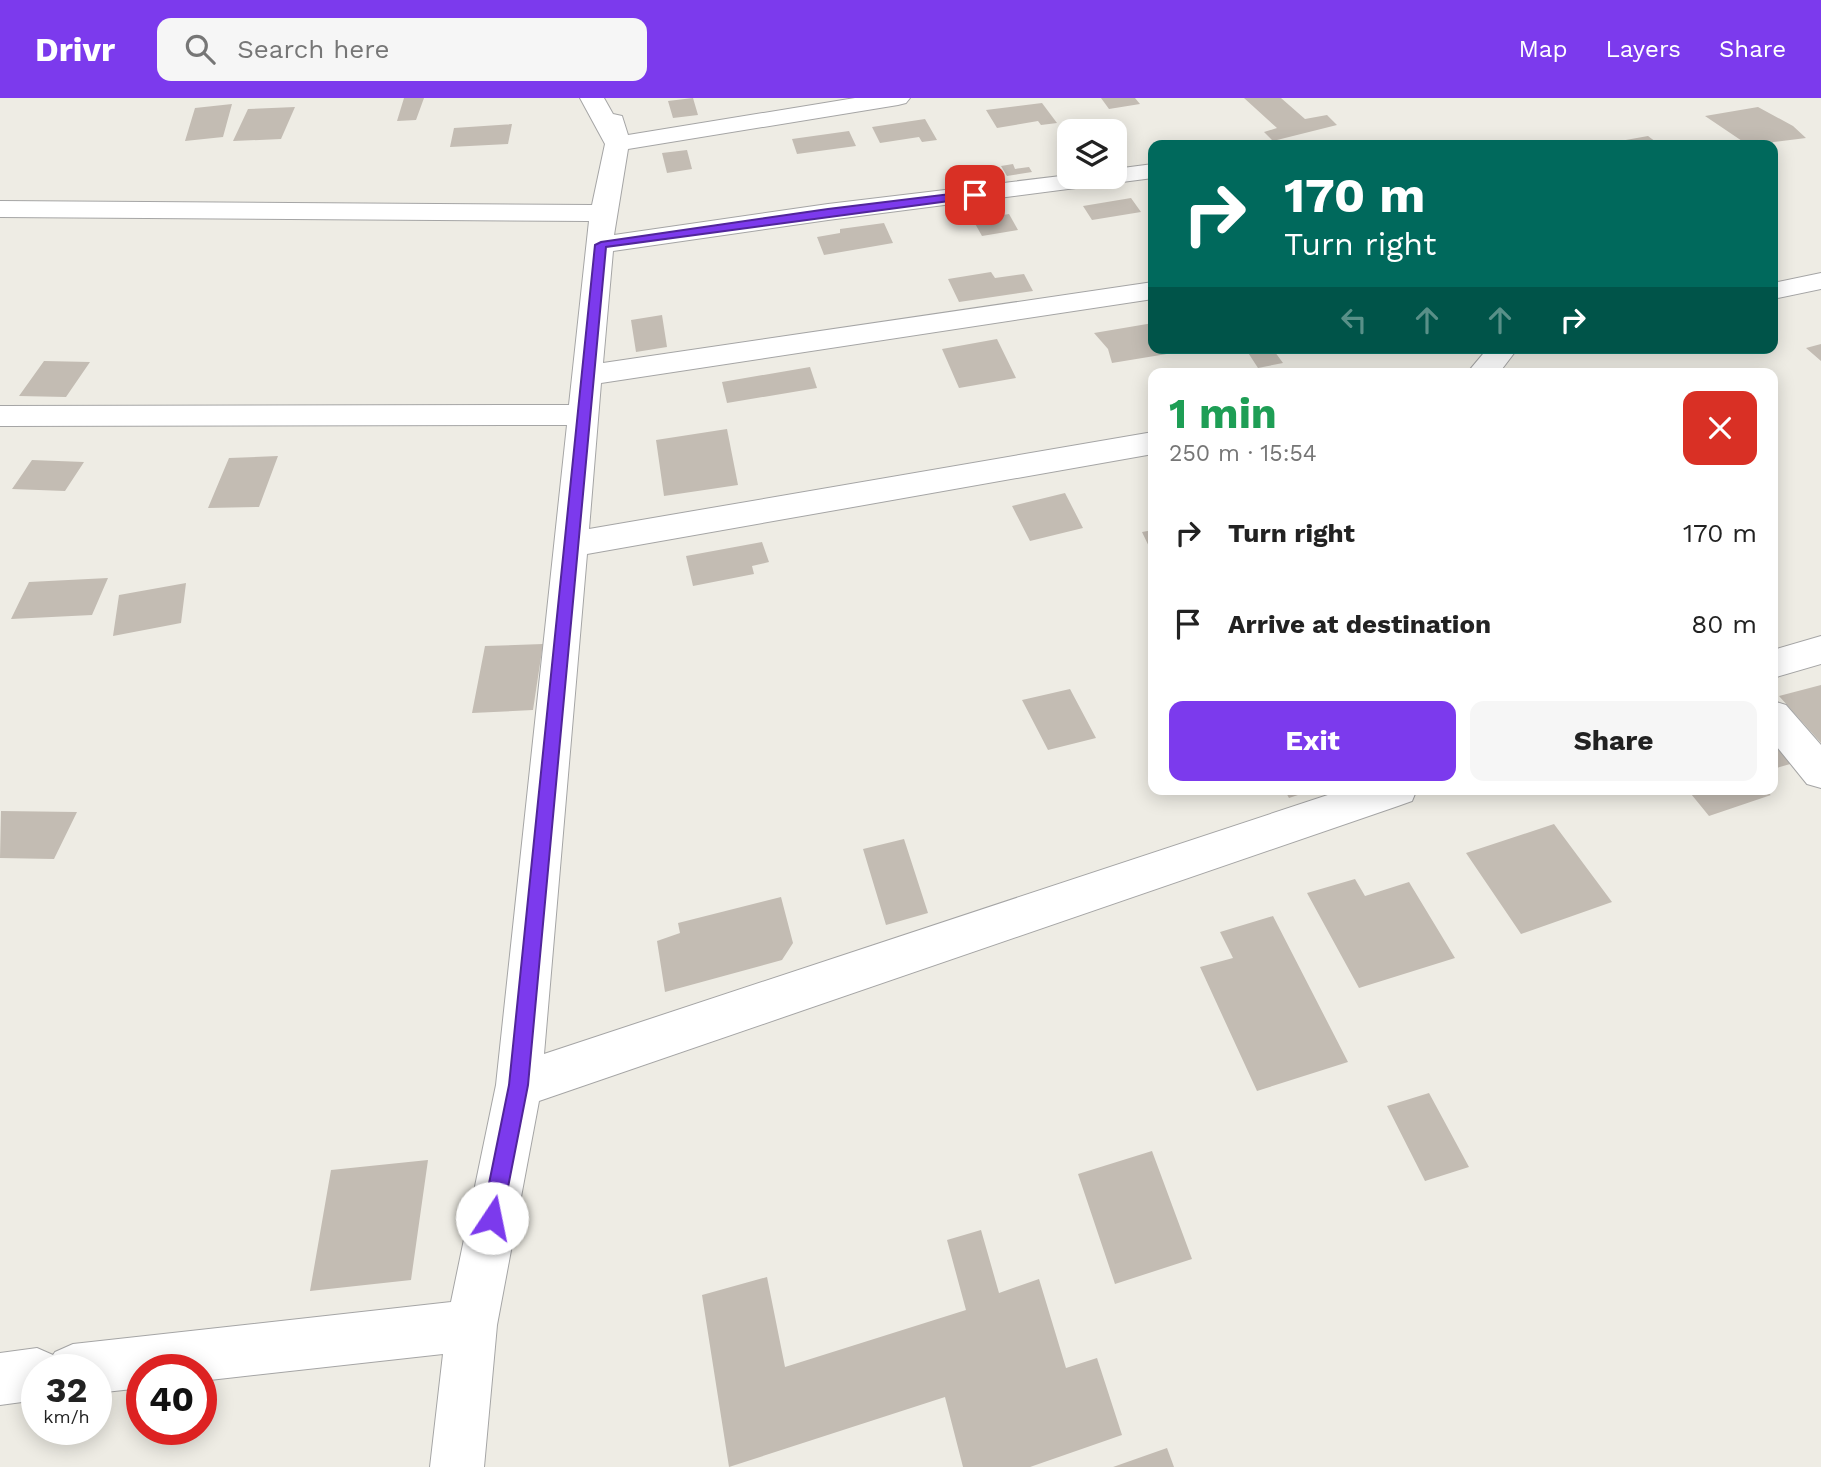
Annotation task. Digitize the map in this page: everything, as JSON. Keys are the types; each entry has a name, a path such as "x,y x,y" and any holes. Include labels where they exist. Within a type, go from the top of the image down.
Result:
{"street":[{"path":"593,98 617,144"},
{"path":"457,1467 471,1325 519,1085 602,229 617,144 612,98"},
{"path":"617,144 898,98"},
{"path":"1127,174 1148,172"},
{"path":"0,209 602,229 828,212 1057,183"},
{"path":"1778,290 1821,281"},
{"path":"587,375 1148,292"},
{"path":"1486,368 1499,354"},
{"path":"0,416 584,415"},
{"path":"571,544 1148,444"},
{"path":"1778,663 1821,650"},
{"path":"1778,722 1821,772"},
{"path":"519,1085 1380,795"},
{"path":"112,1366 471,1325"},
{"path":"0,1378 21,1376"}],"building":[{"path":"404,98 424,98 416,120 397,121"},
{"path":"693,98 698,115 673,118 668,101"},
{"path":"1101,98 1135,98 1140,104 1109,109"},
{"path":"1244,98 1281,98 1305,119 1327,115 1337,125 1277,140 1272,140 1264,132 1277,128"},
{"path":"1042,103 1057,123 1041,125 1038,121 997,128 986,110"},
{"path":"232,104 223,137 185,141 195,108"},
{"path":"295,107 281,139 233,141 248,109"},
{"path":"1758,107 1793,126 1806,138 1778,141 1741,140 1705,116"},
{"path":"925,119 937,140 922,142 919,137 880,143 872,127"},
{"path":"512,124 508,144 450,147 454,128"},
{"path":"849,131 856,146 797,154 792,139"},
{"path":"1648,136 1653,140 1626,140"},
{"path":"687,150 692,169 667,173 662,153"},
{"path":"1013,164 1015,169 1029,167 1032,172 1007,176 1001,166"},
{"path":"1131,198 1141,212 1092,220 1083,206"},
{"path":"1009,214 1018,230 982,236 973,220"},
{"path":"884,223 893,243 824,255 817,237 840,233 840,229"},
{"path":"991,272 995,278 1024,274 1033,291 959,302 948,279"},
{"path":"662,315 667,347 636,352 631,320"},
{"path":"1148,324 1148,354 1167,354 1112,363 1108,349 1094,333"},
{"path":"997,339 1016,378 959,388 942,349"},
{"path":"1821,344 1821,361 1806,348"},
{"path":"1249,354 1276,354 1283,363 1258,368"},
{"path":"44,361 90,362 66,397 19,396"},
{"path":"810,367 817,388 727,403 722,382"},
{"path":"727,429 738,485 664,496 656,440"},
{"path":"278,456 259,507 208,508 229,458"},
{"path":"32,460 84,462 65,491 12,489"},
{"path":"1065,493 1083,528 1030,541 1012,506"},
{"path":"1148,531 1148,545 1142,532"},
{"path":"762,542 769,562 752,566 754,574 693,586 686,556"},
{"path":"108,578 92,615 11,619 29,582"},
{"path":"186,583 181,623 113,636 119,595"},
{"path":"543,644 533,710 472,713 485,646"},
{"path":"1821,685 1821,743 1779,696"},
{"path":"1070,689 1096,738 1048,750 1022,700"},
{"path":"1778,730 1804,760 1778,768"},
{"path":"1692,795 1771,795 1709,816"},
{"path":"1,811 77,812 54,859 0,858"},
{"path":"1554,824 1612,902 1521,934 1466,853"},
{"path":"904,839 928,913 886,925 863,849"},
{"path":"1355,879 1365,896 1409,882 1455,958 1359,988 1307,893"},
{"path":"781,897 793,943 782,960 665,992 657,941 680,933 678,923"},
{"path":"1273,916 1348,1062 1257,1091 1200,967 1233,958 1220,932"},
{"path":"1429,1093 1469,1167 1425,1181 1387,1106"},
{"path":"1152,1151 1192,1259 1115,1284 1078,1174"},
{"path":"428,1160 411,1280 310,1291 331,1170"},
{"path":"981,1230 999,1293 1039,1279 1066,1368 1097,1358 1122,1435 1030,1467 963,1467 945,1397 729,1467 702,1295 767,1277 785,1367 966,1310 947,1240"},
{"path":"1167,1448 1174,1467 1113,1467"}],"route":[{"path":"492,1218 519,1085 601,245 828,212 975,195"}]}
